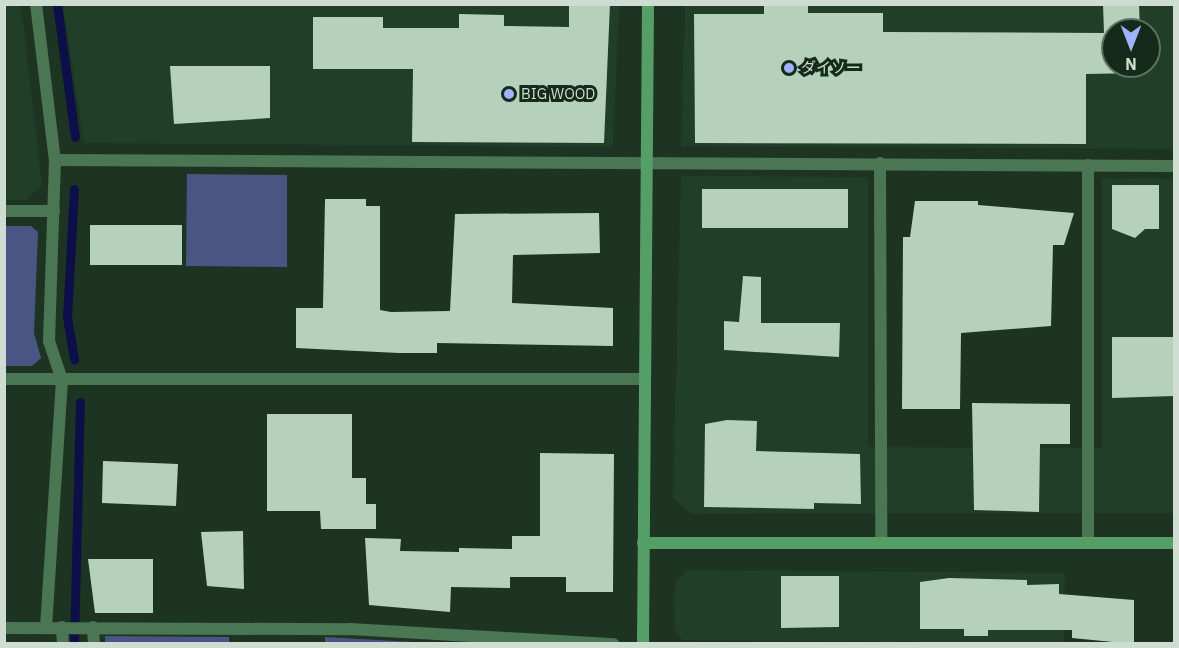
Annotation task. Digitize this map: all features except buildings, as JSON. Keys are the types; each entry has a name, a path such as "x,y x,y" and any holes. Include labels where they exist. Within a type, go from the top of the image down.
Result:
{"street":[{"path":"36,4 55,160 49,341 62,380 46,627"},
{"path":"643,644 642,379 648,4"},
{"path":"55,160 646,161 1174,166"},
{"path":"880,163 880,543"},
{"path":"1088,165 1088,543"},
{"path":"4,211 54,211"},
{"path":"4,379 642,379"},
{"path":"643,543 1174,543"},
{"path":"62,627 63,644"},
{"path":"93,627 94,644"},
{"path":"4,628 350,629 614,644"}],"shaded area":[{"path":"5,4 21,5 42,185 26,200 5,200"},
{"path":"63,5 619,5 613,147 84,143"},
{"path":"685,5 1174,5 1174,149 681,146"},
{"path":"187,174 287,175 287,267 186,266"},
{"path":"681,176 868,177 868,447 1102,448 1102,178 1174,179 1174,513 691,514 673,497"},
{"path":"5,226 31,226 38,232 34,333 41,358 32,366 5,366"},
{"path":"687,570 1065,573 1064,643 682,640 674,628 675,583"},
{"path":"105,636 229,637 229,643 105,643"},
{"path":"325,637 414,642 414,643 325,643"}],"waterway":[{"path":"57,4 75,137"},
{"path":"74,189 67,317 74,359"},
{"path":"74,644 80,402"}],"place":[{"name":"ダイソー","path":"789,68"},
{"name":"BIG WOOD","path":"509,94"}]}
